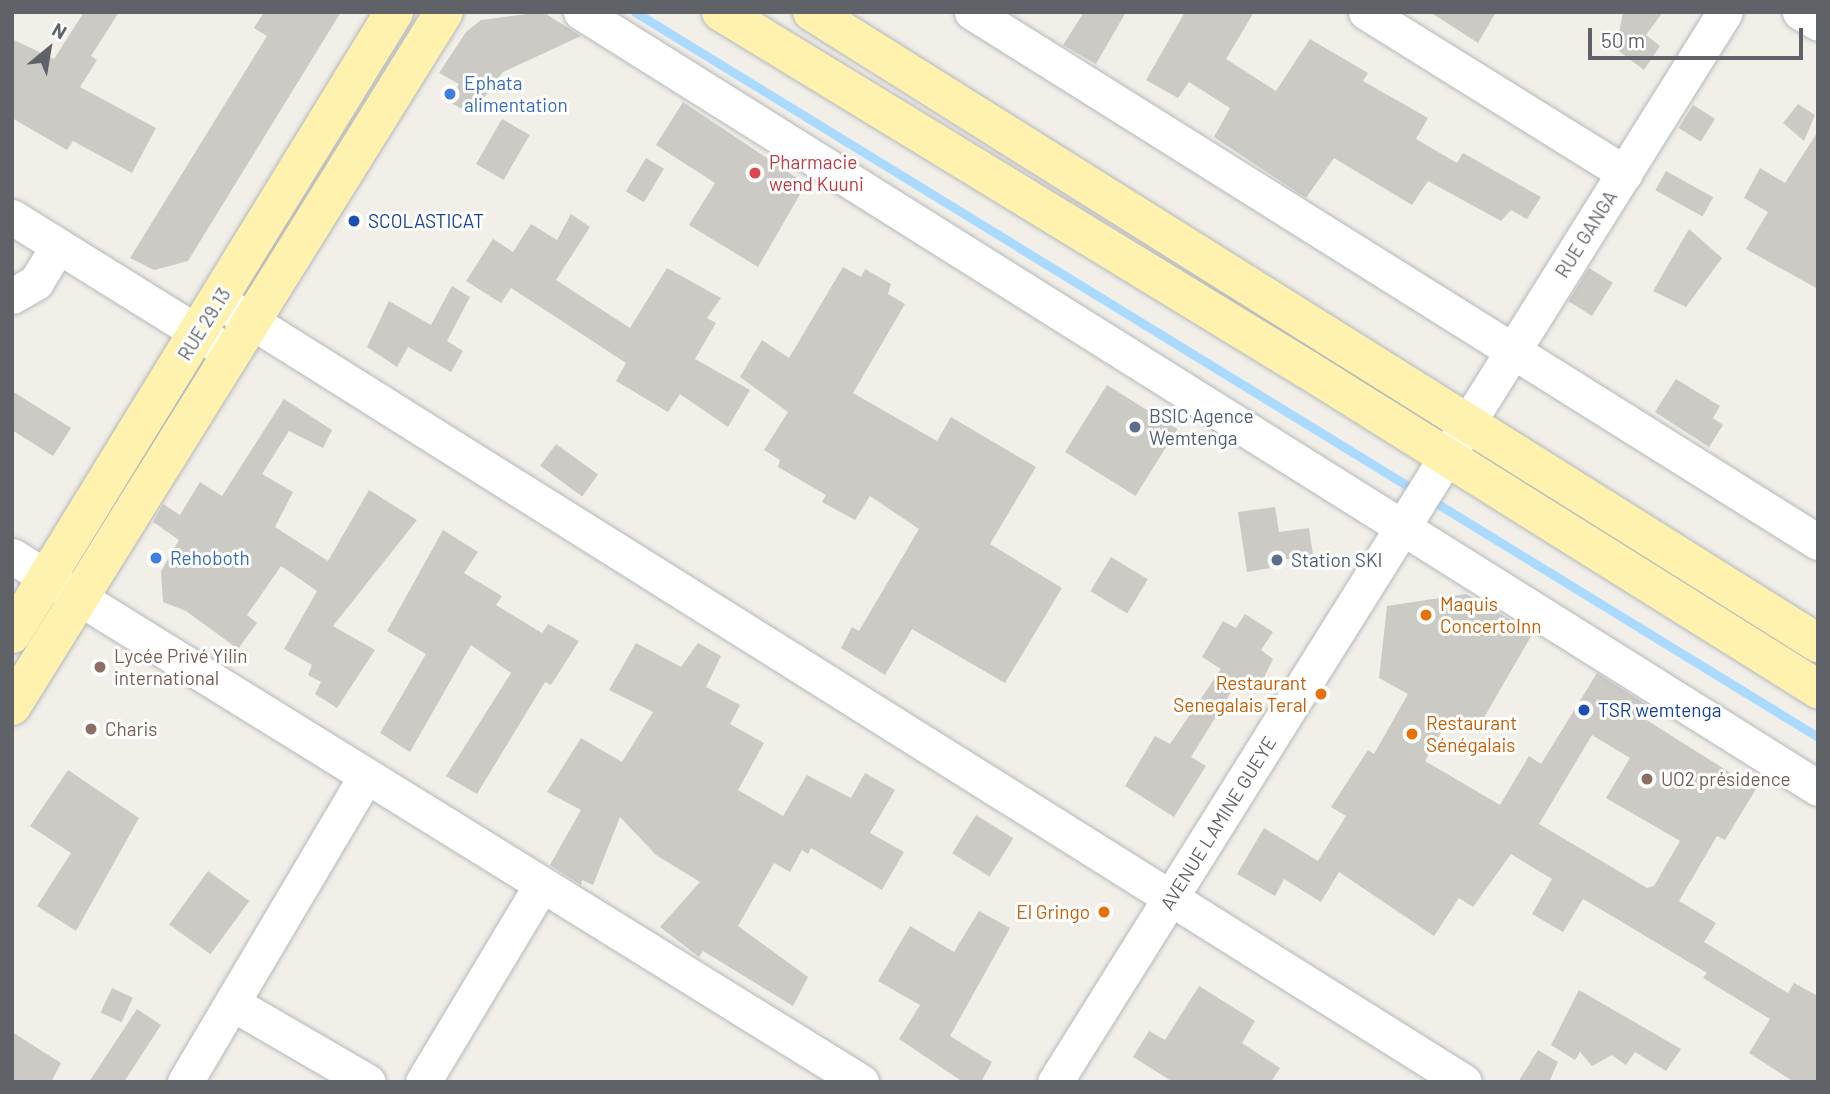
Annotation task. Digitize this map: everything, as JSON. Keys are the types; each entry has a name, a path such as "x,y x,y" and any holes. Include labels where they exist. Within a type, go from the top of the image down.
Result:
{"main road":[{"name":"RUE 29.13","path":"12,634 394,12"},
{"path":"12,706 444,12"},
{"path":"720,12 1447,456 1818,689"},
{"path":"812,12 1469,421 1818,643"}],"street":[{"path":"581,12 1818,788"},
{"path":"972,12 1514,349 1818,542"},
{"path":"1366,12 1625,173"},
{"name":"RUE GANGA","path":"1447,456 1726,12"},
{"path":"1800,12 1818,23"},
{"path":"12,217 233,354"},
{"path":"12,296 36,282 58,246"},
{"path":"218,300 1464,1082"},
{"name":"AVENUE LAMINE GUEYE","path":"1055,1082 1447,456"},
{"path":"12,556 365,778 861,1082"},
{"path":"185,1082 365,778"},
{"path":"423,1082 541,886"},
{"path":"232,1003 368,1082"}],"building":[{"path":"84,12 119,12 91,56 97,60 80,87 156,128 132,173 73,141 67,150 12,118 12,39 54,59"},
{"path":"264,12 341,12 188,261 154,270 130,258 267,36 254,28"},
{"path":"543,12 581,36 503,72 472,114 449,102 459,84 439,73 466,32 481,20"},
{"path":"1084,12 1126,12 1096,64 1063,45"},
{"path":"1185,12 1254,12 1226,59 1276,91 1310,39 1368,73 1363,81 1428,118 1416,139 1457,163 1463,153 1541,197 1527,219 1511,210 1501,221 1428,181 1412,205 1334,158 1306,198 1214,137 1230,108 1189,82 1178,98 1146,80"},
{"path":"1430,12 1496,12 1478,43"},
{"path":"1623,12 1663,12 1646,35 1660,46 1644,70 1616,49"},
{"path":"683,102 806,184 758,267 689,225 715,183 656,145"},
{"path":"1798,104 1815,115 1804,141 1783,123"},
{"path":"1693,105 1715,119 1701,142 1679,128"},
{"path":"502,119 530,135 504,180 476,164"},
{"path":"1818,131 1818,289 1746,249 1768,212 1744,198 1760,168 1785,183"},
{"path":"646,158 664,169 644,202 626,191"},
{"path":"1666,171 1713,197 1703,216 1655,190"},
{"path":"571,214 590,227 556,280 630,328 667,268 721,298 707,318 716,323 695,359 750,390 728,427 680,394 668,412 616,381 626,363 545,310 511,288 501,303 466,281 493,239 513,252 531,224 557,240"},
{"path":"1689,229 1722,258 1686,307 1653,291"},
{"path":"843,267 861,277 865,269 891,284 888,294 905,304 853,393 937,441 951,417 1036,467 990,544 1062,588 1005,683 912,629 885,675 841,648 852,627 859,631 919,529 870,496 855,520 822,502 826,495 778,467 780,460 764,450 788,412 740,377 762,340 789,358"},
{"path":"1589,268 1613,283 1592,316 1568,301"},
{"path":"452,286 470,297 447,341 463,351 451,372 408,347 397,367 367,347 389,301 431,325"},
{"path":"1676,379 1720,406 1713,418 1723,425 1709,447 1655,412"},
{"path":"1107,385 1177,429 1136,496 1065,452"},
{"path":"12,391 71,428 53,456 12,430"},
{"path":"284,399 332,430 323,448 289,431 262,474 293,492 275,527 328,561 369,490 417,520 333,626 375,650 337,708 315,694 321,682 308,675 312,665 284,649 317,591 281,566 247,615 257,623 238,649 186,611 163,602 161,571 179,540 153,522 163,504 180,515 200,482 222,496"},
{"path":"556,444 598,475 582,496 540,466"},
{"path":"1275,507 1279,532 1309,528 1313,555 1269,562 1270,568 1247,572 1238,512"},
{"path":"443,530 478,552 464,573 502,596 496,605 542,633 548,624 579,641 551,685 545,682 477,794 446,776 511,673 471,645 410,752 380,733 426,654 387,631"},
{"path":"1111,557 1148,579 1127,613 1090,591"},
{"path":"1466,594 1533,633 1475,733 1449,718 1425,761 1500,805 1529,756 1541,764 1597,673 1652,708 1645,719 1756,789 1725,840 1717,836 1679,901 1716,923 1704,942 1788,993 1794,983 1818,996 1818,1082 1794,1082 1749,1053 1770,1019 1703,978 1707,973 1607,913 1583,899 1563,932 1532,914 1552,879 1511,854 1473,907 1459,898 1434,936 1339,872 1321,902 1284,879 1275,896 1237,874 1264,828 1318,861 1346,816 1331,807 1368,750 1374,754 1408,694 1379,678 1387,606","holes":["1592,735 1630,758 1606,798 1680,841 1654,886 1647,888 1539,824"]},
{"path":"1245,614 1273,632 1261,650 1273,659 1258,690 1239,679 1191,757 1206,766 1174,817 1125,786 1155,736 1170,744 1221,669 1202,657 1223,621 1236,628"},
{"path":"636,643 681,667 698,643 721,656 706,687 740,705 730,724 764,743 738,790 783,816 807,775 851,798 865,773 895,790 870,833 904,852 882,890 811,848 808,854 802,850 790,872 774,863 738,926 808,977 793,1006 703,951 699,957 660,927 700,882 656,855 620,817 593,885 582,880 581,885 550,865 581,810 547,792 581,738 622,762 653,712 609,690"},
{"path":"68,770 139,818 76,931 37,906 71,853 30,826"},
{"path":"976,815 1013,838 989,876 952,853"},
{"path":"208,871 249,901 210,954 169,924"},
{"path":"979,911 1010,928 950,1036 992,1062 981,1082 963,1082 899,1039 920,1005 878,981 910,926 954,952"},
{"path":"1199,986 1255,1021 1242,1043 1280,1068 1271,1082 1173,1082 1133,1057 1149,1031 1165,1040"},
{"path":"112,988 133,998 121,1022 101,1012"},
{"path":"1579,990 1681,1049 1666,1071 1635,1052 1626,1065 1612,1055 1592,1066 1580,1052 1575,1060 1551,1045"},
{"path":"137,1009 161,1025 124,1082 89,1082"},
{"path":"12,1032 61,1063 51,1082 12,1082"},
{"path":"1538,1050 1558,1062 1549,1082 1518,1082"}],"waterway":[{"path":"635,12 1416,491"},
{"path":"1428,498 1818,737"}],"place":[{"name":"Ephata alimentation","path":"450,94"},
{"name":"Pharmacie wend Kuuni","path":"755,173"},
{"name":"SCOLASTICAT","path":"354,221"},
{"name":"BSIC Agence Wemtenga","path":"1135,427"},
{"name":"Rehoboth","path":"156,558"},
{"name":"Station SKI","path":"1277,560"},
{"name":"Maquis ConcertoInn","path":"1426,615"},
{"name":"Lycée Privé Yilin international","path":"100,667"},
{"name":"Restaurant Senegalais Teral","path":"1321,694"},
{"name":"TSR wemtenga","path":"1584,710"},
{"name":"Charis","path":"91,729"},
{"name":"Restaurant Sénégalais","path":"1412,734"},
{"name":"UO2 présidence","path":"1647,779"},
{"name":"El Gringo","path":"1104,912"}]}
